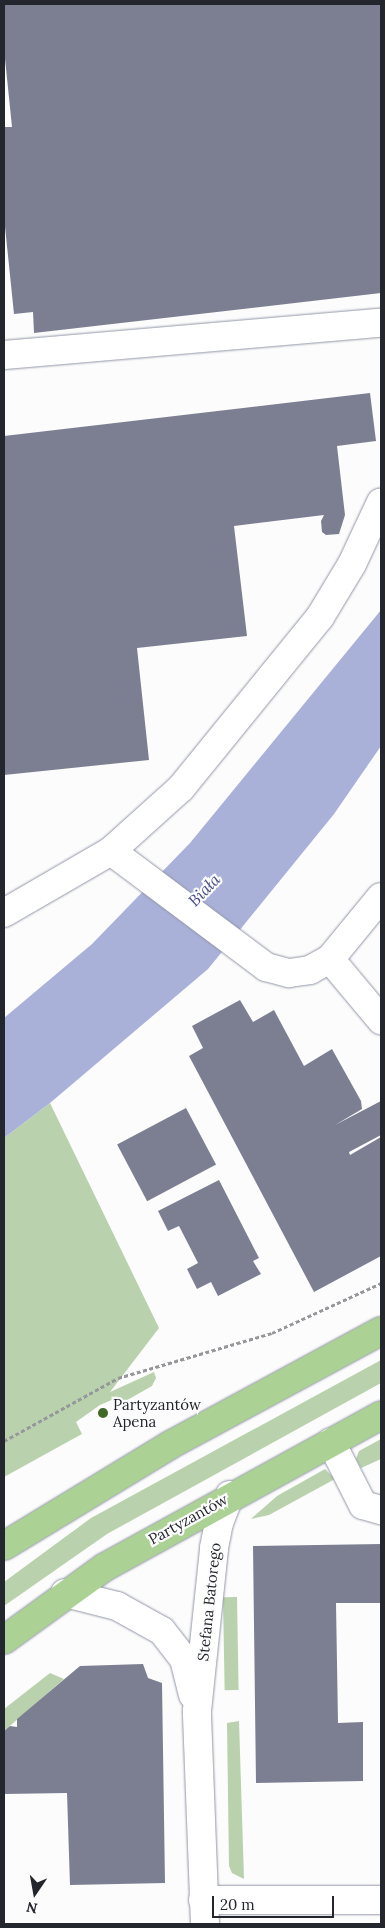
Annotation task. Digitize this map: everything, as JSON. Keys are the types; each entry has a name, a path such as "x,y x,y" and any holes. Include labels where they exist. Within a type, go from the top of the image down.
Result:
{"main road":[{"path":"4,1546 170,1445 381,1331"},
{"name":"Partyzantów","path":"4,1640 66,1593 105,1567 230,1496 381,1415"}],"street":[{"path":"4,355 381,323"},
{"path":"4,913 111,850 181,788 320,617 352,564 381,502"},
{"path":"111,850 238,948 266,967 289,973 310,970 330,959 381,897"},
{"path":"330,959 381,1020"},
{"path":"331,1442 363,1505 381,1510"},
{"name":"Stefana Batorego","path":"204,1912 196,1711 214,1548 219,1523 230,1496"},
{"name":"Stefana Batorego","path":"66,1593 117,1606 162,1631 184,1659 196,1711"},
{"path":"204,1912 381,1900"}],"path":[{"path":"4,1441 118,1378 272,1333 381,1283"}],"green space":[{"path":"50,1103 159,1328 110,1392 154,1372 156,1378 152,1386 122,1403 114,1399 100,1405 76,1422 82,1434 4,1477 4,1138"},
{"path":"381,1360 381,1383 107,1534 4,1606 4,1582 91,1518"},
{"path":"381,1439 381,1459 361,1468 356,1459 359,1451"},
{"path":"325,1469 335,1479 269,1515 251,1519 277,1496"},
{"path":"223,1597 237,1597 239,1690 225,1690"},
{"path":"50,1673 64,1679 4,1731 4,1709"},
{"path":"239,1721 244,1879 232,1873 229,1866 227,1723"}],"water":[{"name":"Biała","path":"381,610 381,746 334,814 208,969 50,1103 4,1138 4,1018 92,944 190,843"}],"building":[{"path":"4,4 381,4 381,293 34,333 33,312 14,314 4,217 4,127 12,127 4,49"},
{"path":"370,393 376,441 337,446 345,515 339,534 326,535 322,532 321,521 324,515 234,526 247,636 137,648 149,760 4,775 4,436"},
{"path":"240,1000 253,1022 274,1010 304,1066 332,1049 361,1101 362,1109 335,1125 381,1101 381,1135 349,1152 350,1155 381,1137 381,1256 314,1292 189,1056 203,1048 192,1026"},
{"path":"186,1108 216,1165 147,1201 117,1145"},
{"path":"219,1180 259,1258 253,1261 261,1274 218,1296 211,1282 197,1289 187,1269 198,1263 179,1226 168,1231 158,1211"},
{"path":"381,1544 381,1603 336,1603 338,1723 363,1722 363,1781 256,1783 253,1546"},
{"path":"143,1664 148,1678 162,1683 165,1883 70,1885 67,1793 4,1794 4,1731 10,1726 17,1727 17,1719 80,1666"}],"place":[{"name":"Partyzantów Apena","path":"103,1413"}]}
